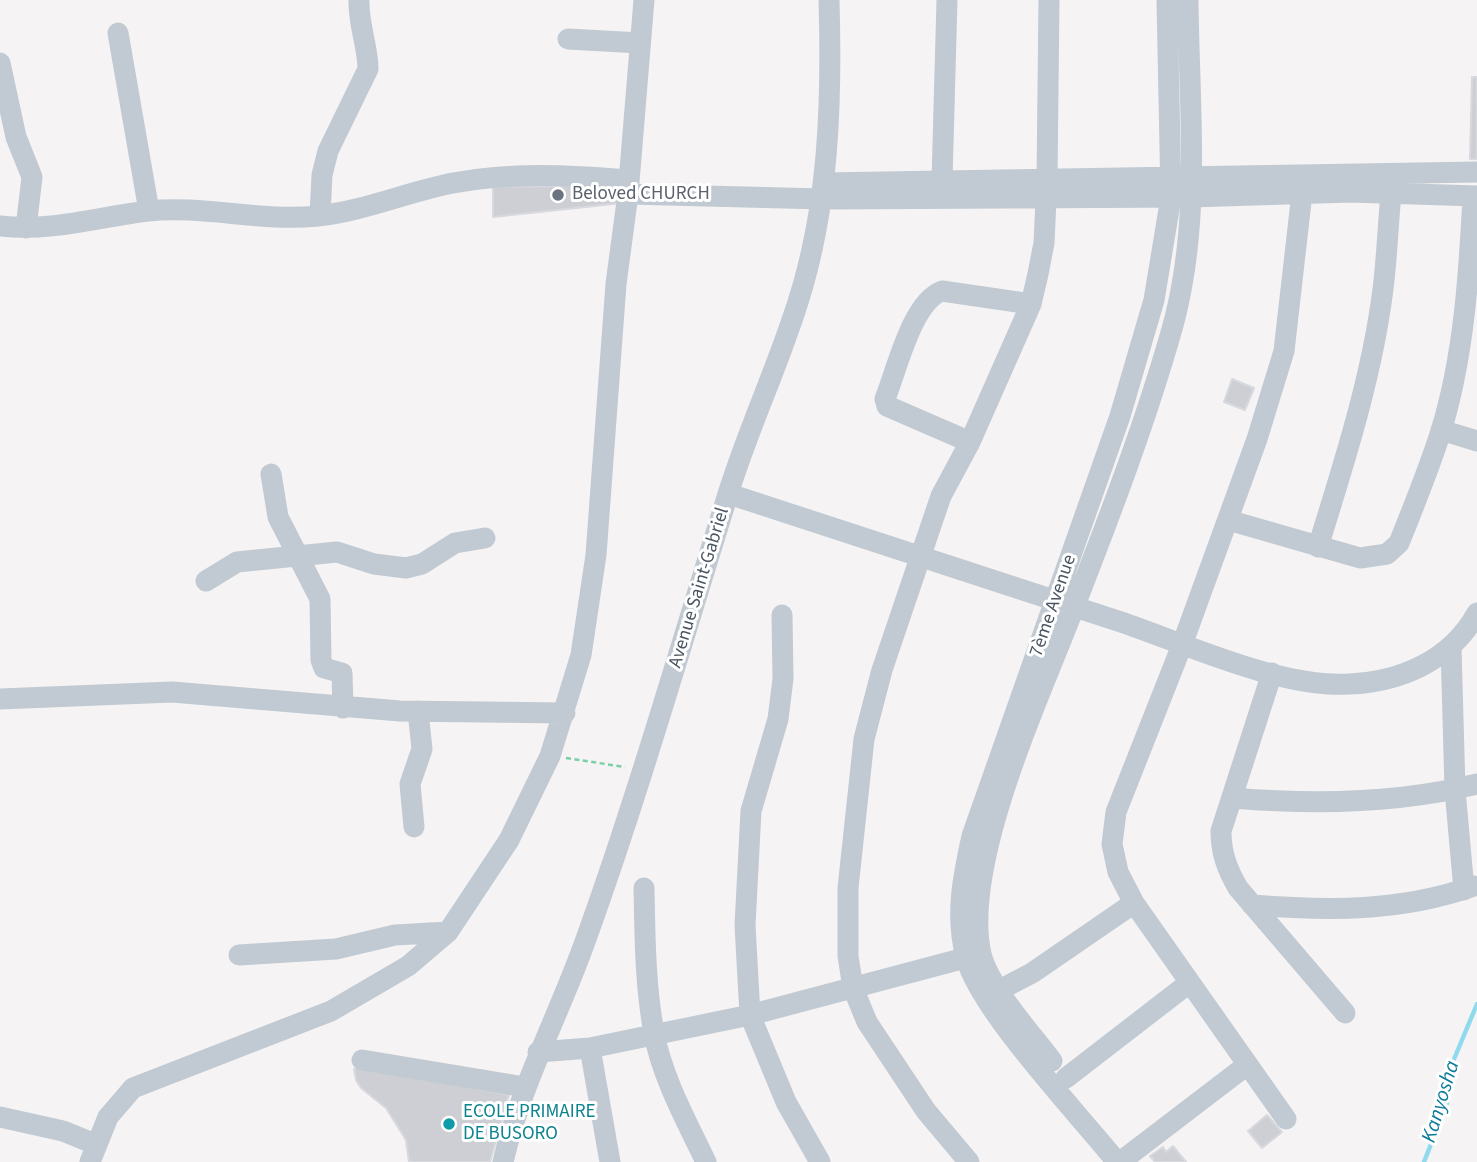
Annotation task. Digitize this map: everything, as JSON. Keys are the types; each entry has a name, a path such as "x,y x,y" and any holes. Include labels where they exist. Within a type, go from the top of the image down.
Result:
{"street":[{"path":"320,215 321,175 328,151 368,69 368,56 359,25 359,0"},
{"path":"0,1117 63,1131 93,1153 108,1117 133,1088 331,1011 408,966 449,932 509,840 550,755 581,655 596,555 617,284 644,0"},
{"name":"Avenue Saint-Gabriel","path":"503,1162 514,1116 585,943 643,770 729,494 798,303 823,191 829,102 829,0"},
{"path":"942,180 947,0"},
{"path":"969,1162 926,1111 892,1064 867,1022 853,988 848,956 848,888 864,739 882,670 941,496 970,442 1031,304 1044,243 1049,0"},
{"name":"7ème Avenue","path":"1124,1161 993,993 974,956 983,871 998,813 1065,603 1172,328 1184,273 1181,188 1167,0"},
{"name":"7ème Avenue","path":"1181,188 1188,0"},
{"path":"118,33 149,211"},
{"path":"568,39 640,43"},
{"path":"0,63 16,137 32,177 26,228"},
{"path":"1181,188 1346,172 1477,172"},
{"path":"0,226 26,228 94,222 149,211 241,217 320,215 483,178 564,174 628,187 823,191 1046,187 1181,188 1475,196 1469,276 1455,371 1441,430 1399,543 1387,554 1376,558 1360,558 1228,520"},
{"path":"823,191 942,180 1046,187"},
{"path":"1286,1119 1134,903 1118,872 1112,844 1116,812 1228,520 1284,351 1301,193"},
{"path":"1318,547 1358,412 1372,350 1383,290 1391,193"},
{"path":"970,442 887,406 886,399 919,310 933,295 942,291 1031,304"},
{"path":"1441,430 1477,442"},
{"path":"271,474 274,504 296,556 320,599 321,660 324,668 342,673 343,708"},
{"path":"729,494 921,554 1182,645 1272,673 1347,685 1388,680 1422,667 1451,647 1476,619"},
{"path":"206,581 237,562 337,552 374,564 407,568 422,564 455,543 485,538"},
{"path":"782,615 783,679 778,719 751,811 748,845 746,925 750,1015 781,1090 820,1162"},
{"path":"1252,905 1318,910 1373,908 1423,902 1470,887 1455,790 1451,647"},
{"path":"1272,673 1221,831 1221,849 1228,871 1252,905 1345,1013"},
{"path":"0,699 172,692 343,708 565,713"},
{"path":"414,827 410,783 422,748 418,710"},
{"path":"1233,798 1280,802 1372,802 1455,790 1477,784"},
{"path":"644,888 648,990 654,1035 688,1125 706,1162"},
{"path":"993,993 1032,973 1134,903"},
{"path":"239,955 336,949 396,935 449,932"},
{"path":"538,1052 590,1048 750,1015 974,956"},
{"path":"1066,1078 1189,983"},
{"name":"7ème Avenue","path":"993,993 1066,1078 1124,1161"},
{"path":"590,1048 610,1162"},
{"path":"362,1060 525,1087"},
{"path":"1124,1161 1247,1065"}],"path":[{"path":"550,755 643,770"}],"building":[{"path":"1472,77 1477,77 1477,159 1470,159"},
{"name":"Beloved CHURCH","path":"624,185 622,203 493,217 493,187"},
{"path":"1232,379 1254,388 1245,410 1224,402"},
{"name":"ECOLE PRIMAIRE DE BUSORO","path":"363,1066 509,1095 490,1162 409,1162 406,1140 386,1108 361,1088 356,1080 354,1069"},
{"path":"1267,1115 1282,1132 1262,1148 1248,1131"},
{"path":"1173,1146 1186,1162 1155,1162 1150,1156 1163,1147 1166,1152"}],"waterway":[{"name":"Kanyosha","path":"1424,1162 1447,1103 1452,1064 1477,1004"}],"place":[{"name":"Beloved CHURCH","path":"558,195"},
{"name":"ECOLE PRIMAIRE DE BUSORO","path":"449,1124"}]}
